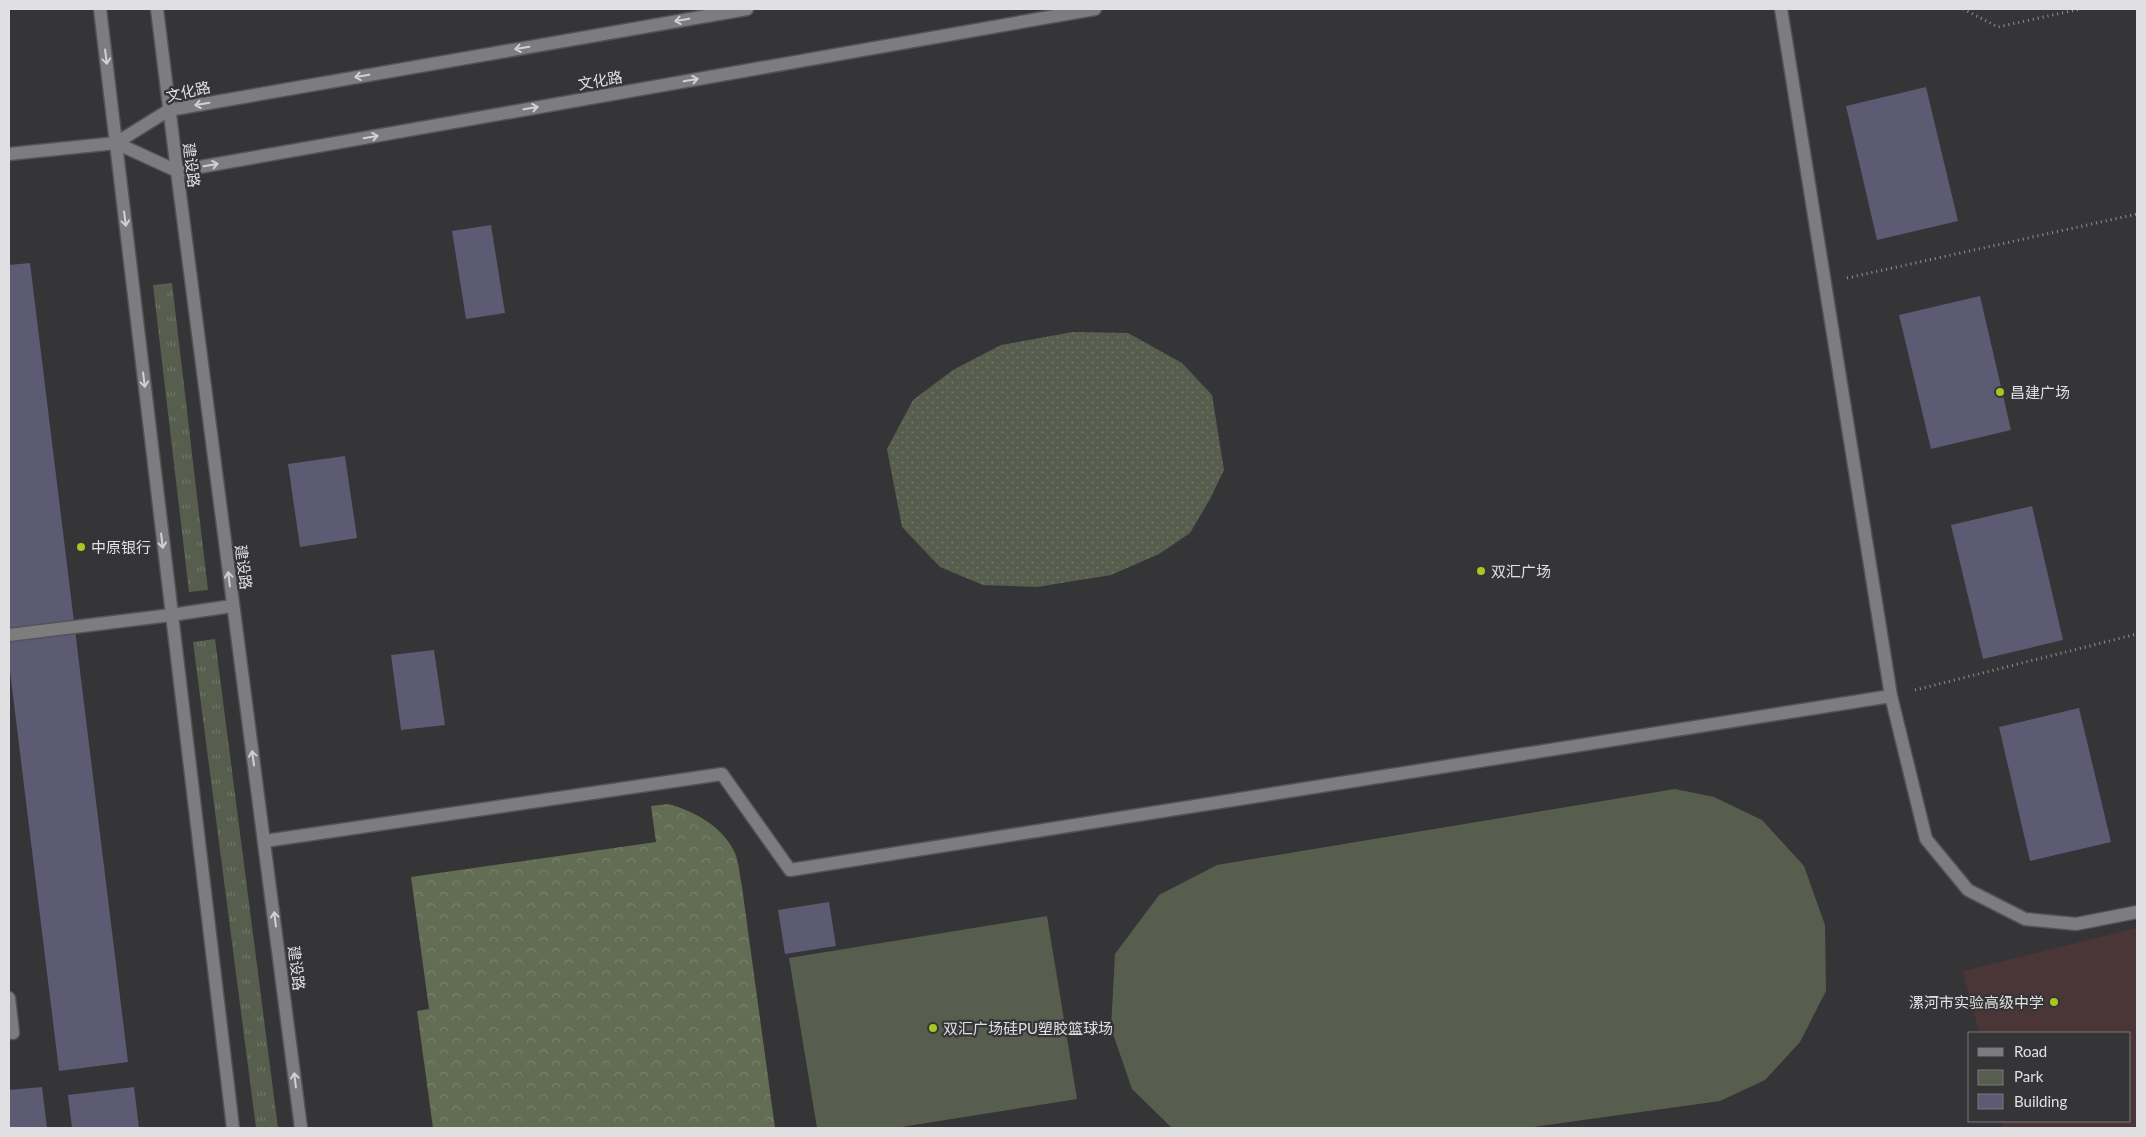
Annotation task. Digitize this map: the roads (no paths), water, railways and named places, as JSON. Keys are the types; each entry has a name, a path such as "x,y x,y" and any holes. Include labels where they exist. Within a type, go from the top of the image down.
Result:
{"street":[{"path":"100,9 233,1128"},
{"name":"建设路","path":"157,9 232,606 265,841 301,1128"},
{"name":"文化路","path":"9,154 116,143 169,110 747,9"},
{"name":"文化路","path":"177,171 1094,9"},
{"path":"1781,9 1891,696 1926,839 1968,890 2025,919 2076,924 2137,912"},
{"path":"116,143 177,171"},
{"path":"9,635 232,606"},
{"path":"265,841 722,774 790,870 1891,696"},
{"path":"9,998 13,1033"}],"place":[{"name":"昌建广场","path":"2000,392"},
{"name":"中原银行","path":"81,547"},
{"name":"双汇广场","path":"1481,571"},
{"name":"漯河市实验高级中学","path":"2054,1002"},
{"name":"双汇广场硅PU塑胶篮球场","path":"933,1028"}]}
